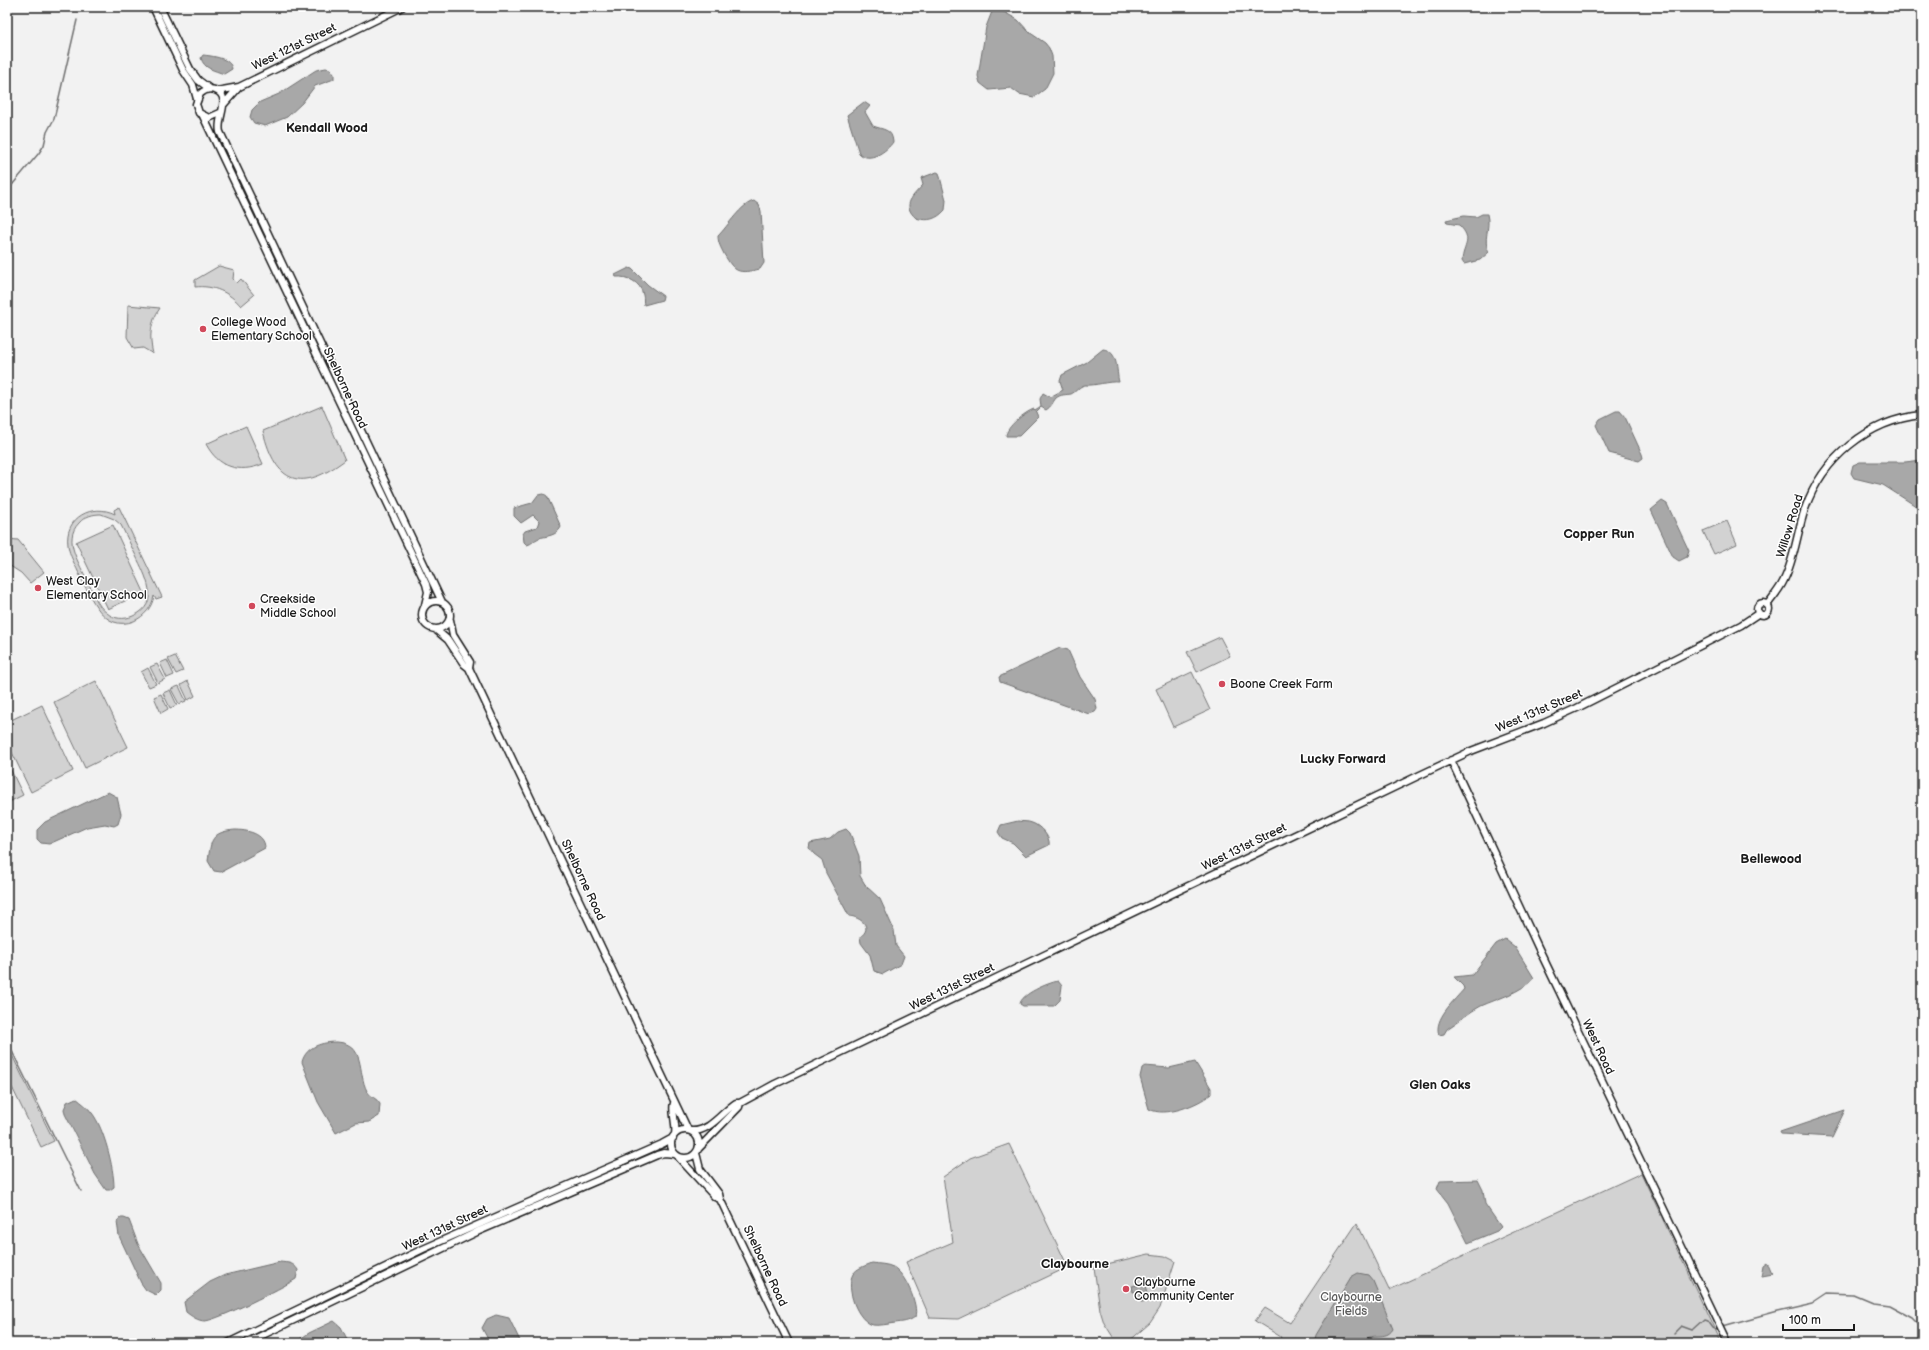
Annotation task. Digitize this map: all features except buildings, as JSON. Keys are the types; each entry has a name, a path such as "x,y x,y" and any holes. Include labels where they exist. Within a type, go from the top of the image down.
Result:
{"street":[{"path":"153,7 183,70 193,85 197,99 196,107 204,116 213,117 220,113 224,104 223,97 198,80 190,69 160,7"},
{"name":"West 121st Street","path":"213,90 239,87 402,7"},
{"name":"West 121st Street","path":"224,104 239,87"},
{"path":"197,99 202,92 213,90"},
{"name":"Shelborne Road","path":"220,113 219,129 221,135 442,602"},
{"name":"Shelborne Road","path":"204,116 426,584 428,592 426,605"},
{"name":"Willow Road","path":"1759,613 1762,615 1767,614 1769,610 1767,605 1784,580 1805,509 1814,488 1826,467 1847,447 1873,430 1892,421 1922,415"},
{"path":"432,601 442,602 449,608 450,620 445,626 435,629 428,626 423,621 422,611 426,605 432,601"},
{"name":"West 131st Street","path":"690,1131 701,1131 707,1128 736,1103 740,1103 776,1084 1451,760 1544,723 1577,708 1741,625 1759,613"},
{"name":"Shelborne Road","path":"450,620 453,634 470,662 469,668"},
{"name":"Shelborne Road","path":"435,629 448,640 464,664 469,668 574,886 674,1102 678,1106 690,1131"},
{"name":"West Road","path":"1451,760 1593,1062 1728,1343"},
{"name":"Shelborne Road","path":"674,1102 673,1106 676,1124 674,1136"},
{"name":"West 131st Street","path":"697,1150 739,1107 740,1103"},
{"path":"680,1131 690,1131 698,1140 697,1150 689,1158 676,1155 671,1146 674,1136 680,1131"},
{"name":"West 131st Street","path":"228,1343 430,1246 658,1146 674,1136"},
{"name":"Shelborne Road","path":"697,1150 699,1167 715,1187 789,1343"},
{"name":"West 131st Street","path":"246,1343 479,1231 657,1155 664,1153 676,1155"},
{"name":"Shelborne Road","path":"676,1155 715,1197 720,1199"}],"green space":[{"path":"219,266 234,270 233,279 237,283 241,279 254,295 241,306 226,293 220,290 208,287 195,287 195,280"},
{"path":"128,305 160,308 154,319 151,330 153,354 143,348 134,349 127,337"},
{"path":"322,406 345,460 315,477 303,479 292,478 283,472 275,463 268,449 263,431"},
{"path":"246,426 263,464 246,468 230,466 217,458 206,444"},
{"path":"119,507 162,597 156,599 154,596 150,607 145,614 134,621 123,623 114,622 106,618 94,603 71,557 68,545 68,535 75,520 89,512 98,510 115,514 114,510","holes":["101,514 114,519 121,525 147,580 149,589 147,604 142,611 126,618 113,617 101,607 77,560 72,544 74,530 86,517"]},
{"path":"1727,521 1737,544 1714,554 1703,531"},
{"path":"113,525 144,592 108,609 76,542"},
{"path":"7,539 18,540 44,572 30,583 21,573 7,564"},
{"path":"1220,637 1230,656 1197,672 1187,652"},
{"path":"175,656 183,671 176,674 168,659"},
{"path":"167,660 174,675 167,678 160,663"},
{"path":"157,664 165,679 158,683 150,667"},
{"path":"148,668 156,684 149,687 141,672"},
{"path":"1192,672 1210,710 1173,727 1156,689"},
{"path":"96,681 128,747 85,768 54,702"},
{"path":"188,681 195,696 188,700 181,685"},
{"path":"179,686 186,701 179,704 171,689"},
{"path":"170,690 177,705 170,708 163,693"},
{"path":"161,694 168,709 161,713 154,697"},
{"path":"42,705 73,771 31,792 7,742 7,722"},
{"path":"7,762 23,795 7,803"},
{"path":"7,1045 54,1141 41,1147 7,1077"},
{"path":"1009,1144 1068,1267 958,1319 930,1318 906,1262 953,1242 943,1177 970,1158"},
{"name":"Claybourne Fields","path":"1641,1173 1721,1343 1278,1343 1281,1337 1255,1321 1265,1308 1290,1323 1357,1223 1389,1290"},
{"path":"1149,1254 1165,1256 1175,1261 1160,1308 1150,1323 1127,1343 1117,1343 1104,1323 1100,1310 1094,1267"}],"shaded area":[{"path":"997,8 1018,20 1029,32 1045,43 1049,48 1052,56 1053,73 1045,89 1034,97 1019,94 1011,88 989,90 980,83 978,76 986,27 993,9"},
{"path":"203,55 225,60 231,65 232,69 224,74 210,69 202,62 201,58"},
{"path":"326,68 330,69 334,74 334,79 315,86 302,103 287,117 265,126 254,123 250,117 252,110 260,102 279,94 316,70"},
{"path":"864,102 870,106 865,112 873,126 889,132 893,142 887,149 873,157 863,156 859,153 847,115"},
{"path":"937,172 939,173 946,200 945,210 939,216 932,219 924,220 916,218 909,209 910,201 923,185 921,178"},
{"path":"754,201 759,205 761,211 764,263 760,269 742,271 731,265 724,254 718,236 744,206"},
{"path":"1482,214 1487,214 1488,219 1486,243 1489,252 1480,260 1464,264 1462,261 1467,239 1466,235 1459,225 1447,223 1446,220 1464,216 1476,217"},
{"path":"629,268 663,296 662,300 644,305 642,290 636,283 629,279 616,277 615,275"},
{"path":"1103,349 1112,353 1114,357 1119,382 1085,385 1071,394 1062,395 1056,398 1046,410 1041,407 1036,412 1038,417 1019,436 1006,436 1012,424 1021,416 1041,406 1040,399 1043,393 1050,397 1063,390 1060,381 1062,375 1087,362"},
{"path":"1616,411 1620,411 1625,417 1642,454 1643,458 1639,461 1609,453 1596,425 1600,419"},
{"path":"1922,460 1922,510 1883,485 1854,478 1851,473 1853,465 1860,462 1905,462"},
{"path":"544,494 547,496 561,527 554,534 539,538 527,545 524,542 523,534 525,531 537,527 539,521 533,515 521,523 514,516 514,508 532,503 538,495"},
{"path":"1662,501 1667,504 1689,551 1687,557 1679,561 1673,557 1651,510"},
{"path":"1060,648 1068,650 1080,677 1095,699 1097,709 1095,712 1089,714 1000,682 999,677"},
{"path":"108,792 117,797 121,814 118,824 114,826 105,824 87,827 49,844 41,843 37,839 37,830 45,822"},
{"path":"1018,821 1030,822 1038,826 1048,838 1049,845 1026,856 1013,843 1002,838 998,832 1001,825"},
{"path":"846,829 850,833 859,856 860,876 866,886 880,899 894,930 896,946 904,956 901,964 883,974 874,971 870,955 861,943 860,937 866,930 866,926 861,920 849,916 826,873 822,860 809,848 810,843 830,839 838,832"},
{"path":"235,830 254,833 262,839 265,848 221,872 214,871 208,861 210,848 214,838 221,833"},
{"path":"1505,939 1515,947 1534,978 1522,988 1477,1008 1447,1029 1444,1034 1439,1035 1438,1029 1442,1016 1464,989 1454,977 1472,975 1496,944"},
{"path":"1058,981 1062,986 1060,1000 1054,1006 1023,1006 1020,1004 1025,996 1048,984"},
{"path":"337,1042 346,1044 353,1048 357,1053 367,1091 380,1104 379,1116 369,1122 356,1123 336,1133 318,1102 302,1062 307,1052 316,1046"},
{"path":"1195,1062 1211,1088 1211,1094 1190,1106 1181,1109 1164,1112 1149,1109 1140,1077 1142,1068 1145,1066 1169,1068"},
{"path":"76,1098 92,1113 104,1138 114,1179 114,1187 110,1190 106,1190 95,1174 65,1114 64,1109 67,1102"},
{"path":"1845,1110 1832,1137 1781,1134 1780,1132"},
{"path":"1478,1180 1483,1190 1485,1204 1501,1227 1497,1231 1468,1243 1448,1203 1437,1189 1440,1181"},
{"path":"120,1218 129,1220 138,1244 161,1283 161,1290 156,1295 146,1290 141,1283 119,1236 117,1222"},
{"path":"280,1262 290,1263 296,1267 298,1270 296,1279 250,1303 212,1319 205,1321 200,1320 192,1317 186,1312 184,1302 210,1282 225,1275"},
{"path":"872,1263 891,1266 898,1270 913,1297 916,1312 915,1317 905,1322 873,1325 862,1317 854,1303 850,1287 851,1280 853,1274 857,1270"},
{"path":"1768,1263 1773,1275 1762,1277 1764,1266"},
{"path":"1358,1273 1368,1275 1373,1281 1393,1329 1386,1335 1370,1337 1361,1343 1314,1343 1316,1335 1351,1277"},
{"path":"1145,1284 1148,1301 1141,1302 1140,1291 1133,1292 1132,1286"},
{"path":"496,1315 509,1318 521,1343 490,1343 482,1328 487,1319"},
{"path":"334,1321 341,1327 349,1343 294,1343 309,1333"}],"waterway":[{"path":"79,11 80,7"},
{"path":"7,191 44,145 47,132 54,119 77,20"},
{"path":"7,1041 81,1191"},
{"path":"1723,1327 1812,1304 1827,1294 1854,1295 1873,1303 1888,1305 1912,1318 1922,1328"},
{"path":"1674,1334 1682,1326 1693,1330 1704,1320 1707,1321 1712,1328 1716,1330 1719,1329"}],"place":[{"name":"College Wood Elementary School","path":"203,329"},
{"name":"West Clay Elementary School","path":"38,588"},
{"name":"Creekside Middle School","path":"252,606"},
{"name":"Boone Creek Farm","path":"1222,684"},
{"name":"Claybourne Community Center","path":"1126,1289"}],"district":[{"name":"Kendall Wood","path":"327,128"},
{"name":"Copper Run","path":"1599,534"},
{"name":"Lucky Forward","path":"1343,759"},
{"name":"Bellewood","path":"1771,859"},
{"name":"Glen Oaks","path":"1440,1085"},
{"name":"Claybourne","path":"1075,1264"}]}
